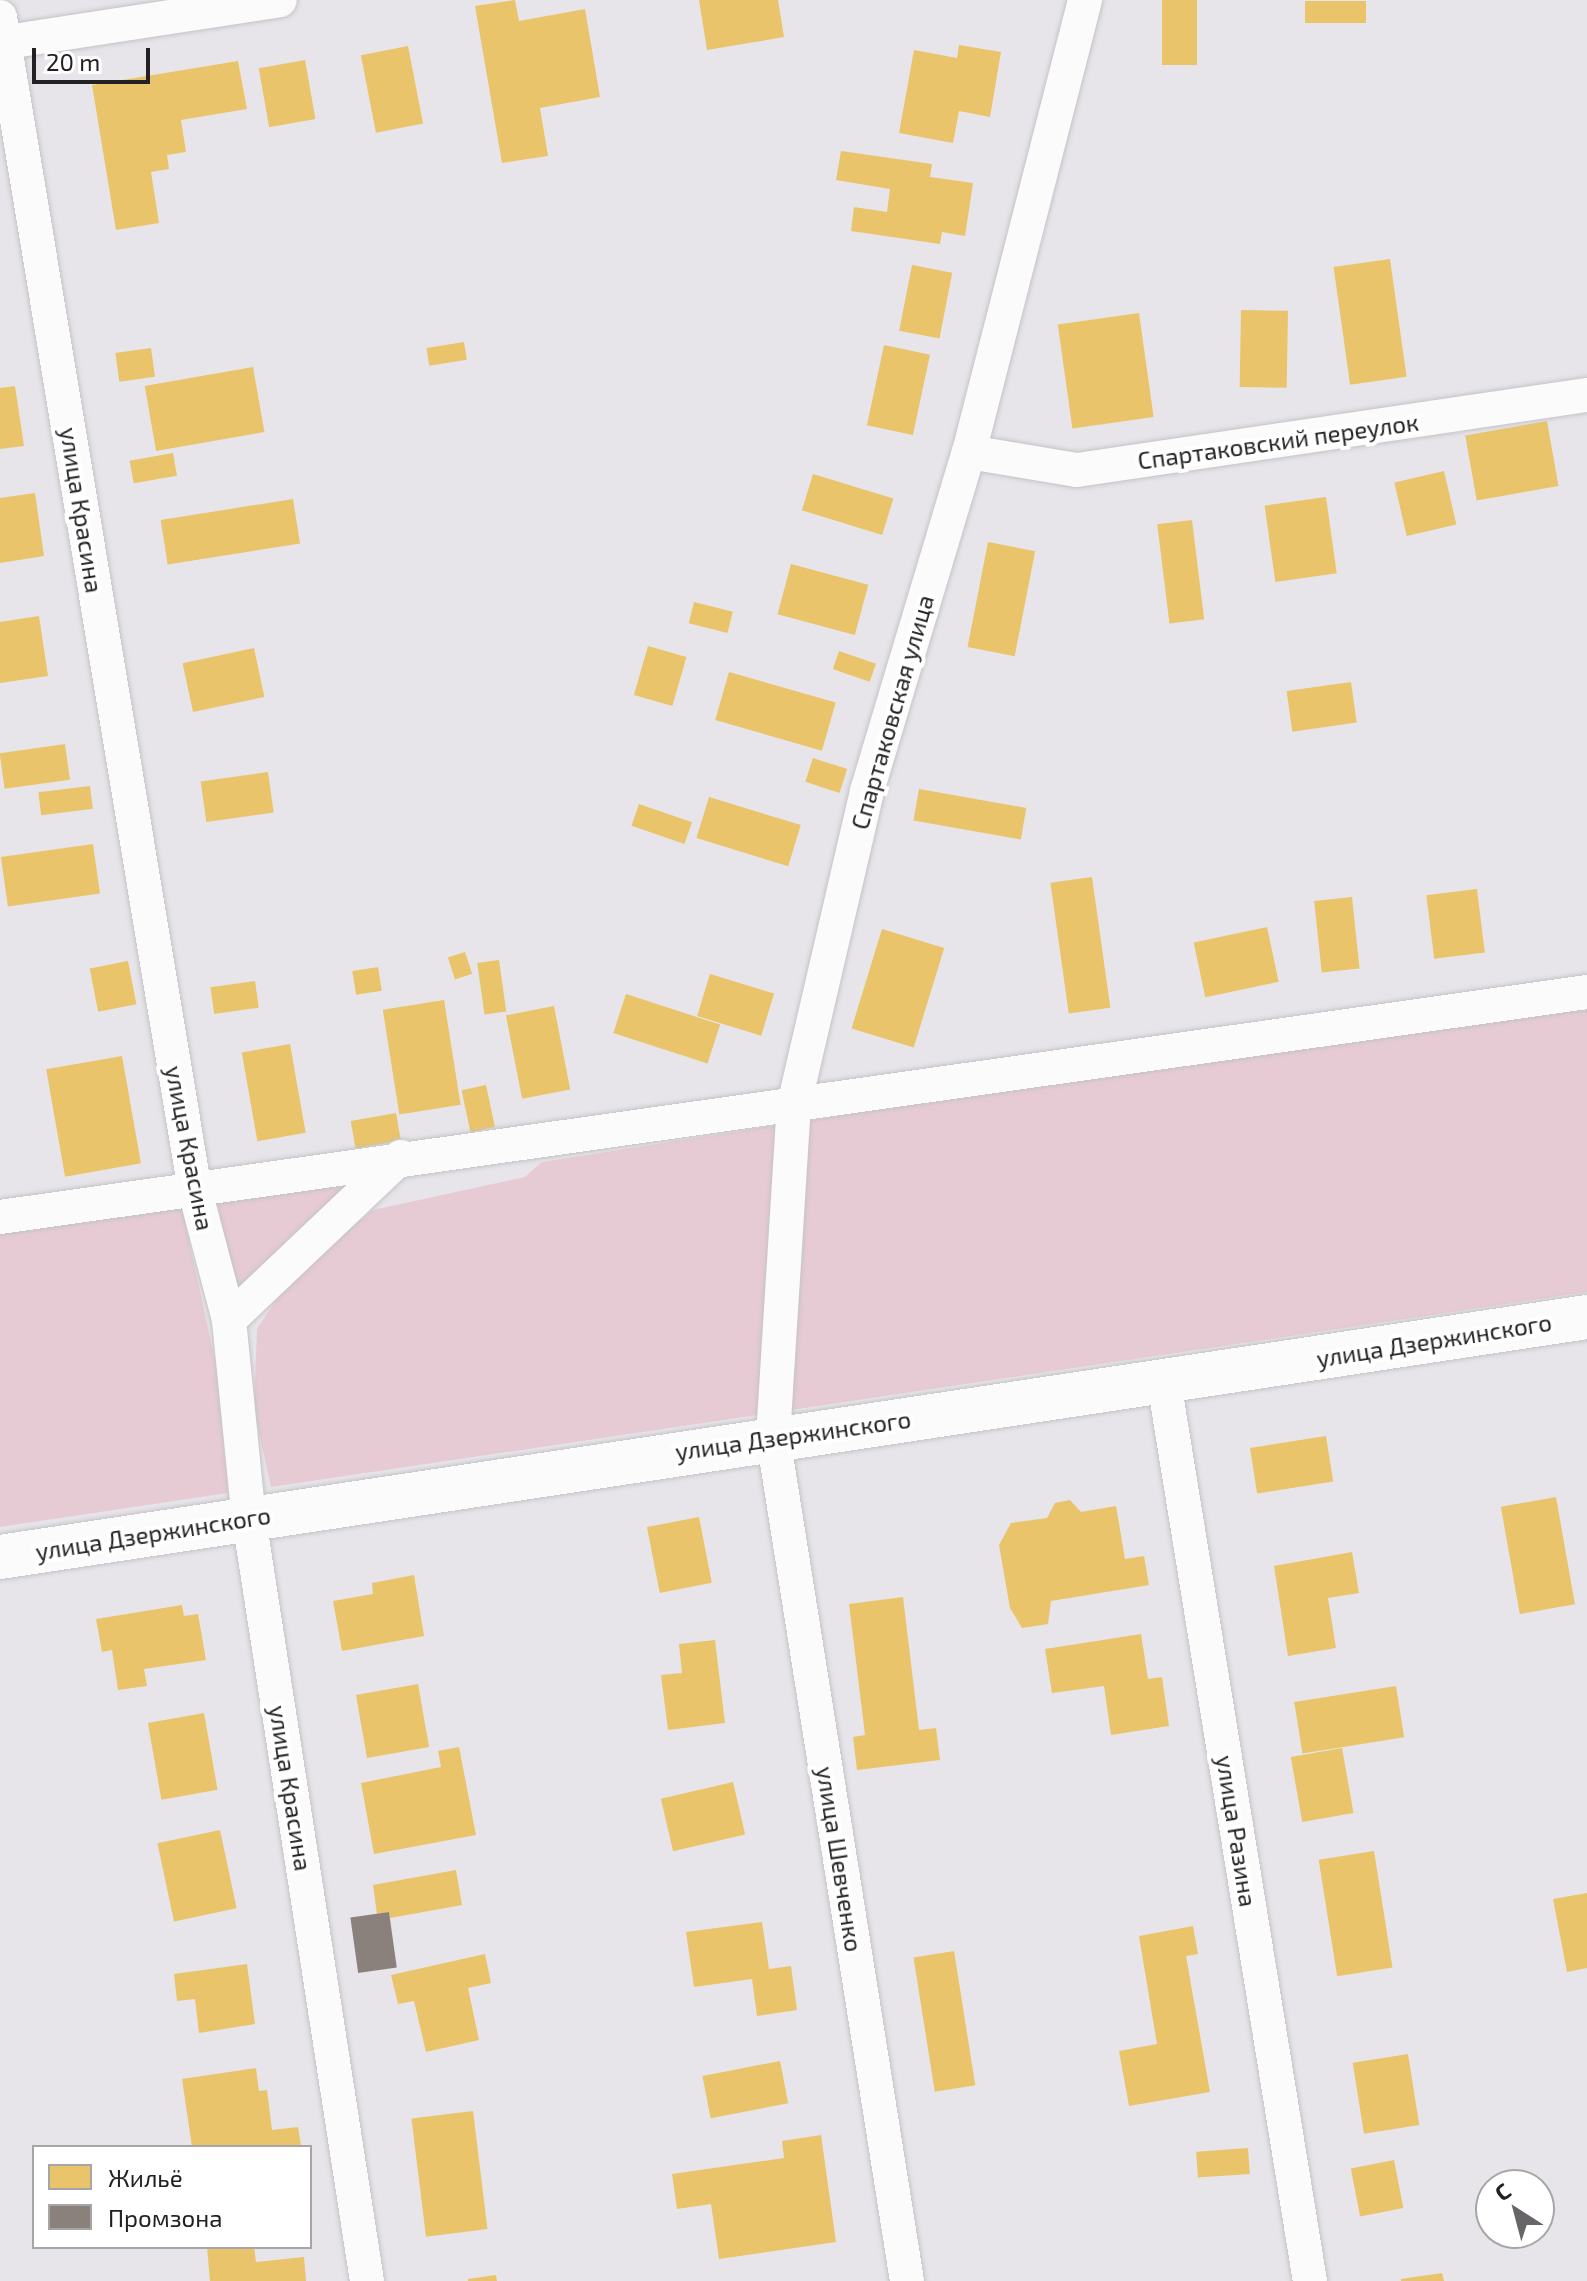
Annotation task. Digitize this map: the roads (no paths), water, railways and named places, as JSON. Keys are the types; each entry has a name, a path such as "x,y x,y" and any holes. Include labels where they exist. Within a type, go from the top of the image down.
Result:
{"street":[{"path":"1,35 280,0"},
{"name":"Спартаковская улица","path":"773,1437 794,1105 867,791 969,452 1085,0"},
{"name":"улица Красина","path":"1,35 195,1191 229,1320 249,1519 367,2281"},
{"name":"Спартаковский переулок","path":"969,452 1077,470 1587,395"},
{"path":"0,1217 195,1191 401,1157 794,1105 1587,992"},
{"path":"229,1320 401,1157"},
{"name":"улица Дзержинского","path":"0,1557 773,1437 1164,1382 1587,1317"},
{"name":"улица Разина","path":"1164,1382 1310,2281"},
{"name":"улица Шевченко","path":"773,1437 907,2281"}]}
